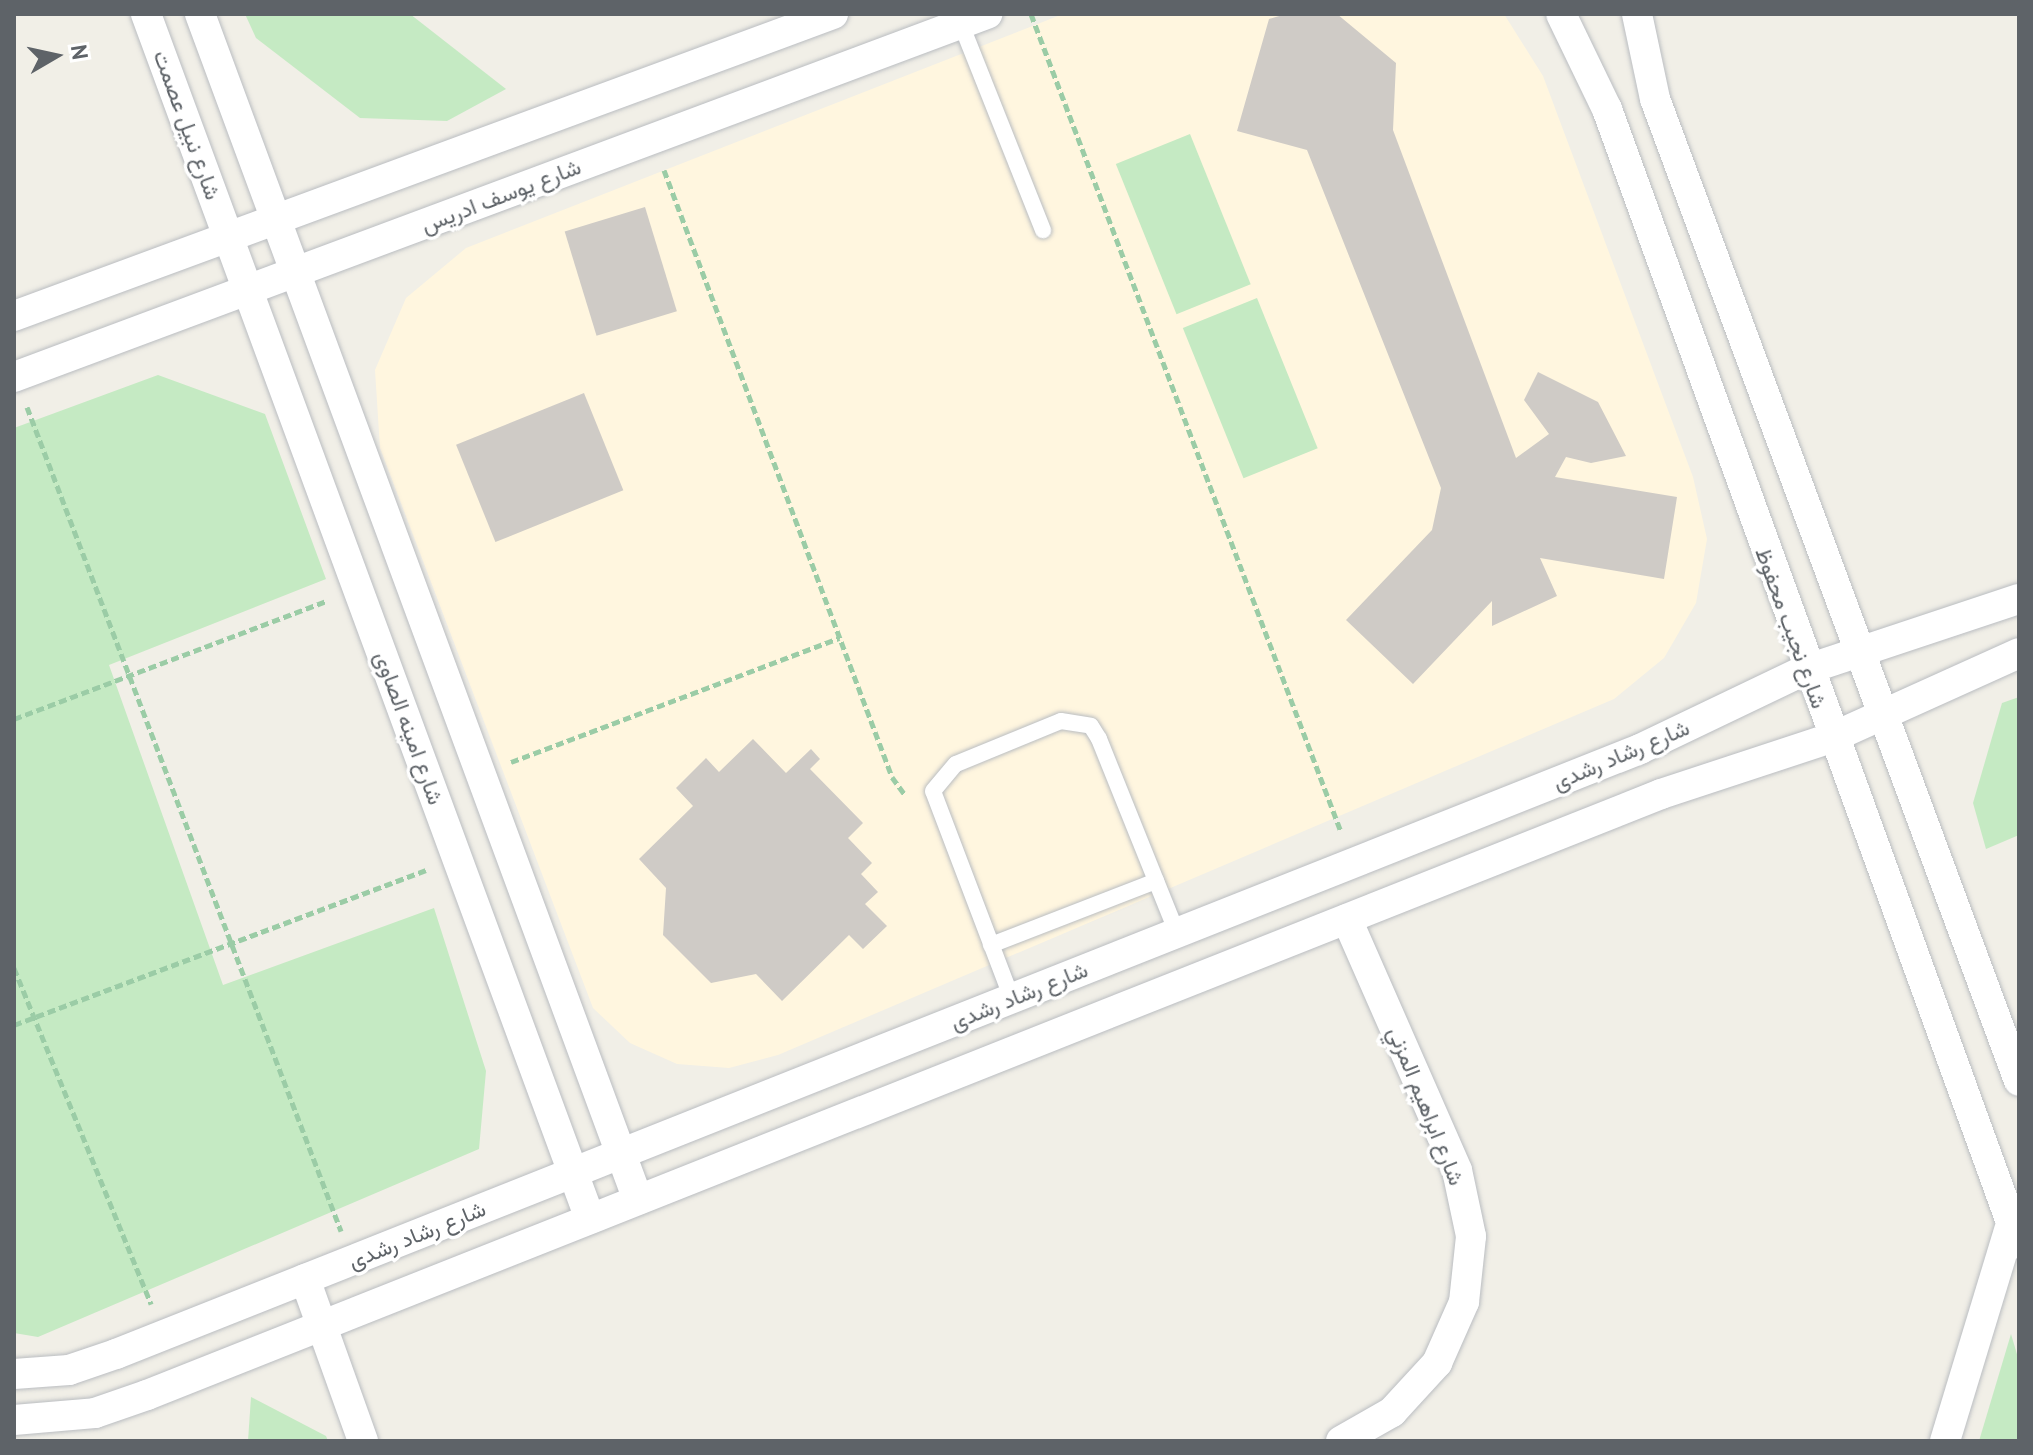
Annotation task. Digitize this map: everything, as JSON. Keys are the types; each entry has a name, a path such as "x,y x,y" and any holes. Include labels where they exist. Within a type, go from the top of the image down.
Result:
{"street":[{"name":"شارع نبيل عصمت","path":"146,14 228,237"},
{"path":"200,14 638,1200"},
{"path":"14,316 833,14"},
{"name":"شارع نجيب محفوظ","path":"1561,14 1607,109 1805,670 2015,1234"},
{"path":"1637,14 1655,99 2018,1078"},
{"name":"شارع يوسف ادريس","path":"15,377 974,19"},
{"name":"شارع امينه الصاوى","path":"228,237 590,1219"},
{"name":"شارع رشاد رشدى","path":"14,1374 69,1370 164,1335 1640,749 1805,670 2019,599"},
{"path":"14,1420 95,1413 1661,794 1831,738 2019,653"},
{"path":"1358,861 1384,904"},
{"name":"شارع ابراهيم المزني","path":"1341,1441 1392,1412 1437,1363 1464,1302 1471,1236 1457,1170 1347,919"},
{"path":"1945,1441 2015,1234"},
{"path":"305,1279 363,1441"}],"lane":[{"path":"974,19 1043,230"},
{"path":"1012,999 933,791 940,774 1076,719 1099,739 1177,933"},
{"path":"991,945 1156,881"}],"path":[{"path":"1031,14 1358,861"},
{"path":"653,139 892,777 917,804 939,809"},
{"path":"15,377 353,1261"},
{"path":"14,719 358,589"},
{"path":"481,773 839,638"},
{"path":"14,1025 457,858"},
{"path":"14,968 164,1335"}],"shaded area":[{"path":"1063,14 1504,14 1543,76 1693,477 1707,539 1696,603 1664,658 1614,699 778,1055 729,1068 677,1064 630,1043 593,1008 380,448 375,370 406,298 466,248"}],"green space":[{"path":"245,14 410,14 506,89 447,121 360,118 256,38"},
{"path":"1190,134 1251,284 1177,314 1116,164"},
{"path":"1257,298 1318,448 1244,478 1183,328"},
{"path":"158,375 265,414 326,579 109,665 223,985 434,908 486,1071 479,1149 38,1337 14,1333 14,428"},
{"path":"2019,697 2019,835 1986,849 1973,803 2002,703"},
{"path":"2011,1334 2019,1361 2019,1441 1979,1441"},
{"path":"251,1397 326,1436 328,1441 248,1441"}],"building":[{"path":"1286,14 1337,14 1396,63 1393,130 1516,458 1549,434 1524,400 1538,372 1598,402 1626,456 1591,463 1566,457 1555,477 1677,497 1664,579 1540,558 1557,596 1492,626 1492,601 1413,684 1346,620 1432,530 1441,488 1307,150 1237,131 1269,19"},
{"path":"645,207 677,311 597,336 565,232"},
{"path":"584,393 623,490 495,542 456,445"},
{"path":"753,739 786,773 811,749 820,759 810,769 863,823 848,838 872,863 861,874 878,892 865,904 887,926 863,949 849,935 782,1001 756,974 711,983 663,935 666,888 639,859 693,806 676,788 706,758 719,772"}]}
